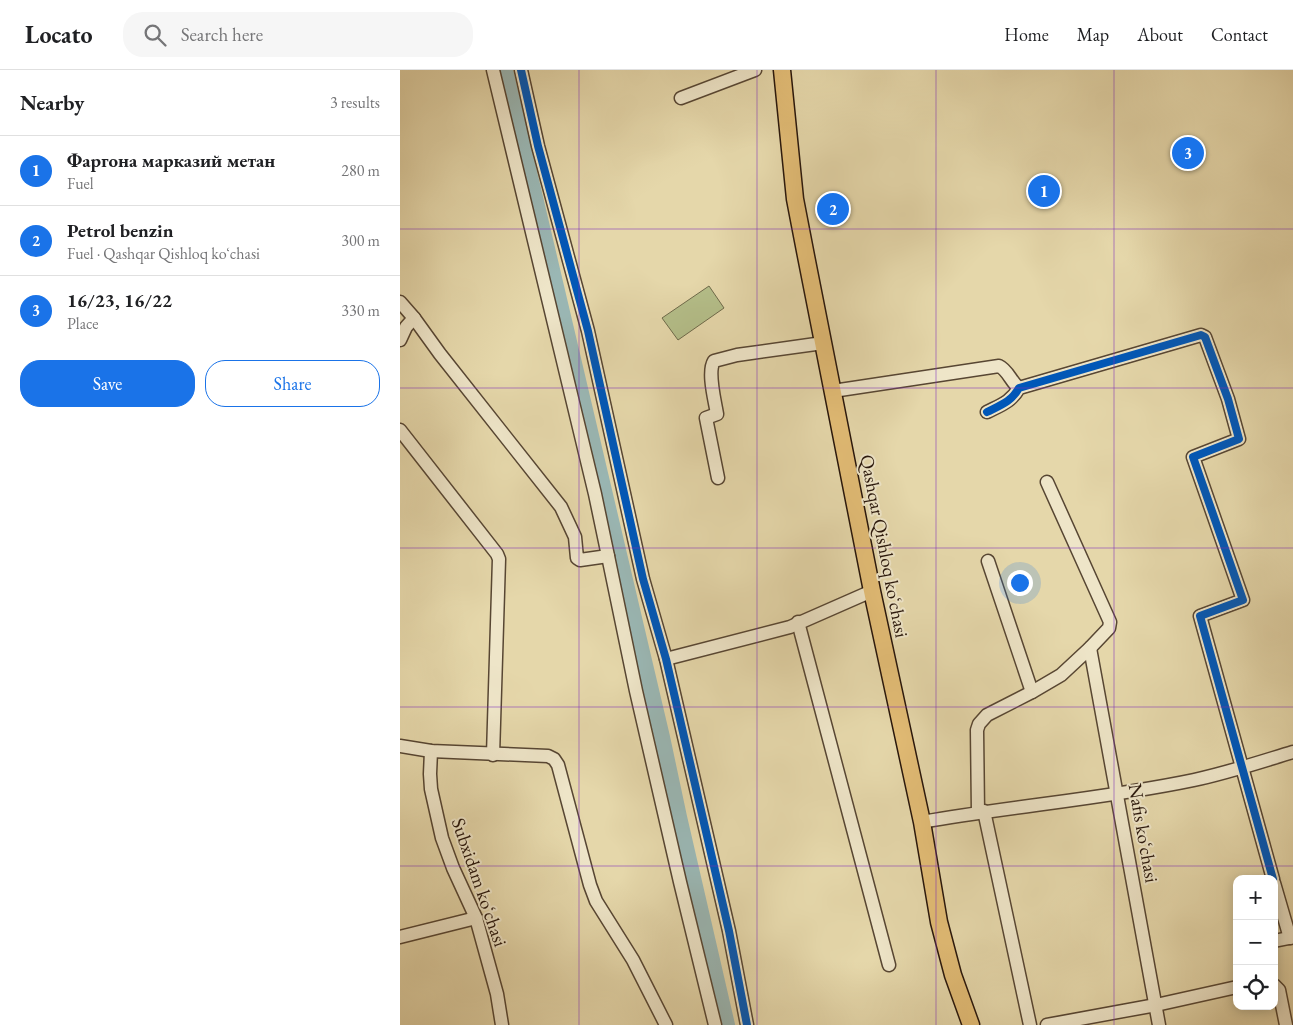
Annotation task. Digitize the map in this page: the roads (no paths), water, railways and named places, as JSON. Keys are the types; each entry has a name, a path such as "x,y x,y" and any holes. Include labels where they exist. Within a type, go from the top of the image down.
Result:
{"main road":[{"name":"Qashqar Qishloq koʻchasi","path":"782,70 795,199 823,343 872,590 922,822 939,922 952,976 971,1025"}],"street":[{"path":"493,70 596,494 636,690 715,1025"},
{"path":"521,70 538,146 588,331 643,579 666,659 728,930 747,1025"},
{"path":"680,98 755,70"},
{"path":"400,302 561,507 575,536 577,558 580,560 608,556"},
{"path":"400,340 406,327 414,318"},
{"path":"987,412 1008,402 1020,388 1201,335 1205,336 1228,400 1239,439 1193,458 1242,600 1200,616 1272,875"},
{"path":"718,478 706,418 717,414 711,365 714,361 737,354 823,343"},
{"path":"833,391 999,366 1003,368 1014,385 1020,388"},
{"path":"400,430 499,559 493,754"},
{"path":"1030,1025 981,812 978,724 987,715 1061,675 1090,648 1108,628 1110,622 1047,482"},
{"path":"988,561 1032,692"},
{"path":"666,659 790,627 872,590"},
{"path":"798,622 890,965"},
{"name":"Nafis koʻchasi","path":"1090,648 1159,1025"},
{"path":"400,746 432,751 548,756 554,759 558,765 596,901 633,960 666,1025"},
{"name":"Subxidam koʻchasi","path":"432,751 431,789 442,838 453,868 476,918 497,994 502,1025"},
{"path":"922,822 981,812 1008,810 1118,794 1195,780 1293,752"},
{"path":"1278,896 1291,938 1278,940"},
{"path":"400,937 476,918"},
{"path":"1047,1025 1156,1005 1233,988"},
{"path":"1278,989 1286,1025"}],"waterway":[{"path":"505,70 662,737 727,1025"}],"place":[{"name":"16/23, 16/22","path":"1188,153"},
{"name":"Фаргона марказий метан","path":"1044,191"},
{"name":"Petrol benzin","path":"833,209"}]}
